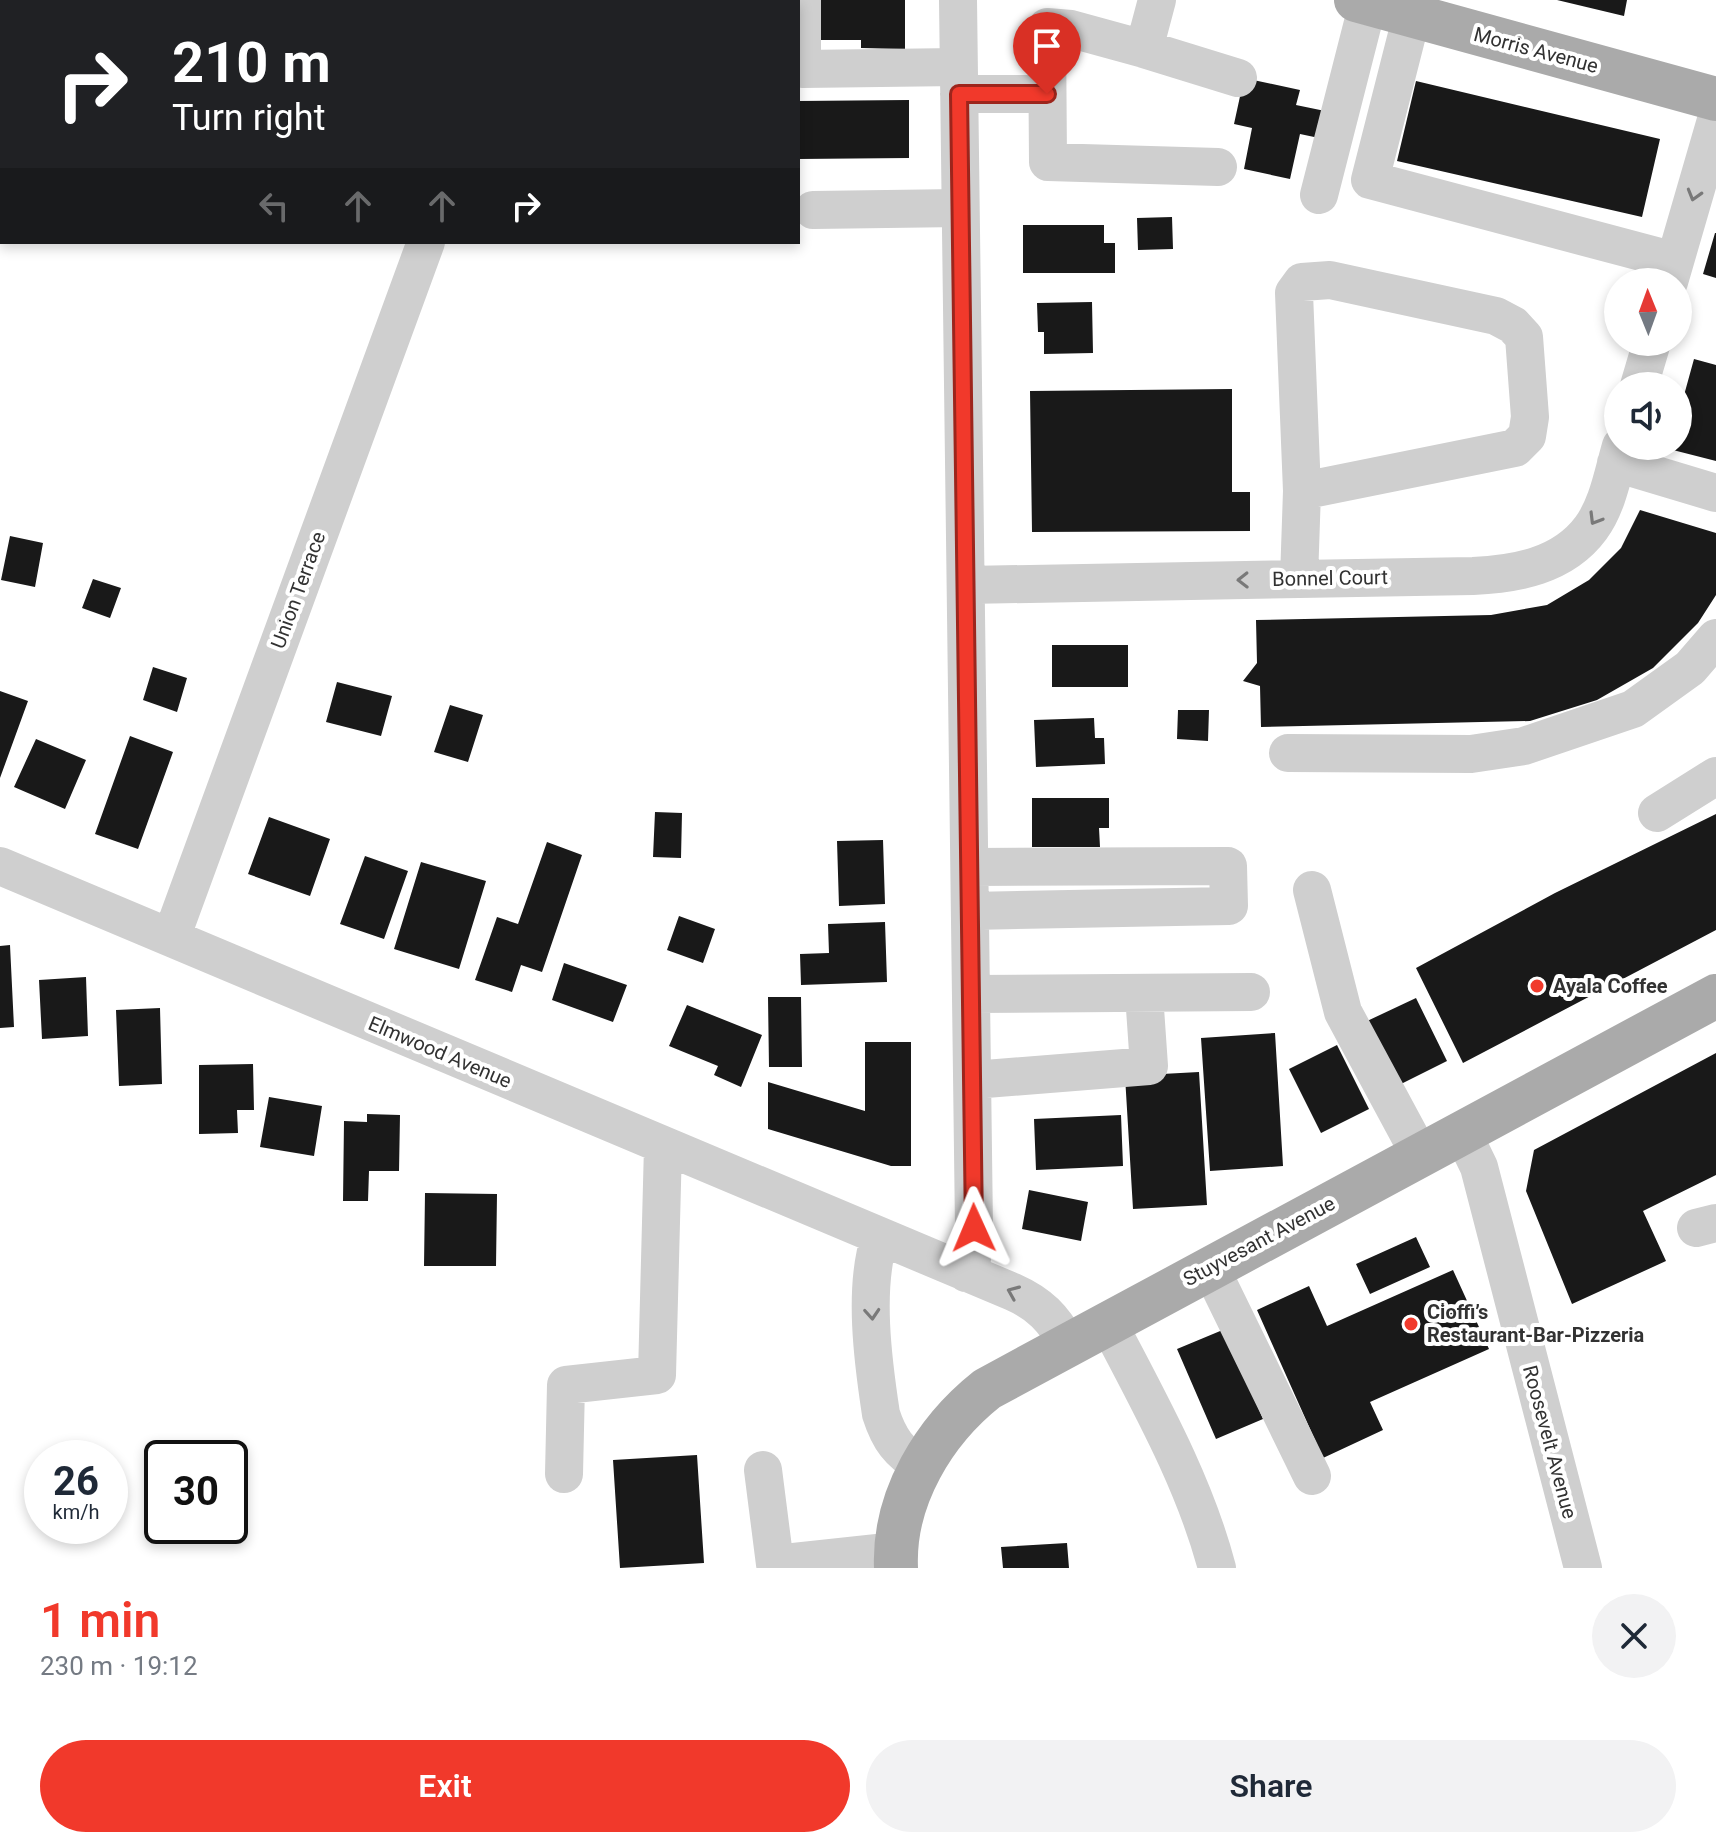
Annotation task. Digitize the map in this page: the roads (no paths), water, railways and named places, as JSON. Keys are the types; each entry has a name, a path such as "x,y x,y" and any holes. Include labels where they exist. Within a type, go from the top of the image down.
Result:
{"main road":[{"name":"Morris Avenue","path":"1362,2 1432,13 1716,99"},
{"name":"Stuyvesant Avenue","path":"896,1560 903,1512 922,1466 950,1422 967,1404 1010,1375 1716,996"}],"street":[{"path":"802,0 802,69 959,80 1047,94"},
{"path":"958,0 974,1228 972,1259 966,1273"},
{"path":"1144,49 1157,0"},
{"path":"1319,195 1362,2"},
{"path":"1432,13 1370,180 1659,268"},
{"path":"1218,167 1048,162 1047,27 1071,29 1238,78"},
{"path":"1673,268 1716,120"},
{"path":"813,210 960,208"},
{"name":"Union Terrace","path":"171,938 425,244"},
{"path":"1299,579 1302,491 1294,293 1302,282 1330,280 1496,316 1513,325 1524,337 1530,417 1527,436 1515,448 1302,491"},
{"name":"Bonnel Court","path":"967,585 1473,576 1523,571 1562,553 1592,527 1602,508 1617,460"},
{"path":"1632,460 1716,493"},
{"path":"1288,753 1471,754 1524,746 1633,709 1690,668 1716,638"},
{"path":"1657,813 1716,776"},
{"name":"Elmwood Avenue","path":"0,866 1032,1300 1046,1311 1068,1344"},
{"path":"970,867 1228,866 1229,906 970,911"},
{"path":"1019,867 1019,910"},
{"path":"1312,890 1343,1012 1420,1155"},
{"path":"971,994 1251,992"},
{"path":"973,1080 1149,1066 1144,994"},
{"name":"Roosevelt Avenue","path":"1462,1132 1479,1169 1583,1568"},
{"path":"564,1474 566,1385 657,1375 663,1146"},
{"path":"880,1237 874,1253 871,1287 881,1414 895,1446 922,1466"},
{"path":"1210,1267 1312,1476"},
{"path":"1108,1323 1173,1451 1206,1529 1217,1568"},
{"path":"763,1470 775,1564 896,1560"}],"place":[{"name":"Ayala Coffee","path":"1537,986"},
{"name":"Cioffi’s Restaurant-Bar-Pizzeria","path":"1411,1324"}]}
